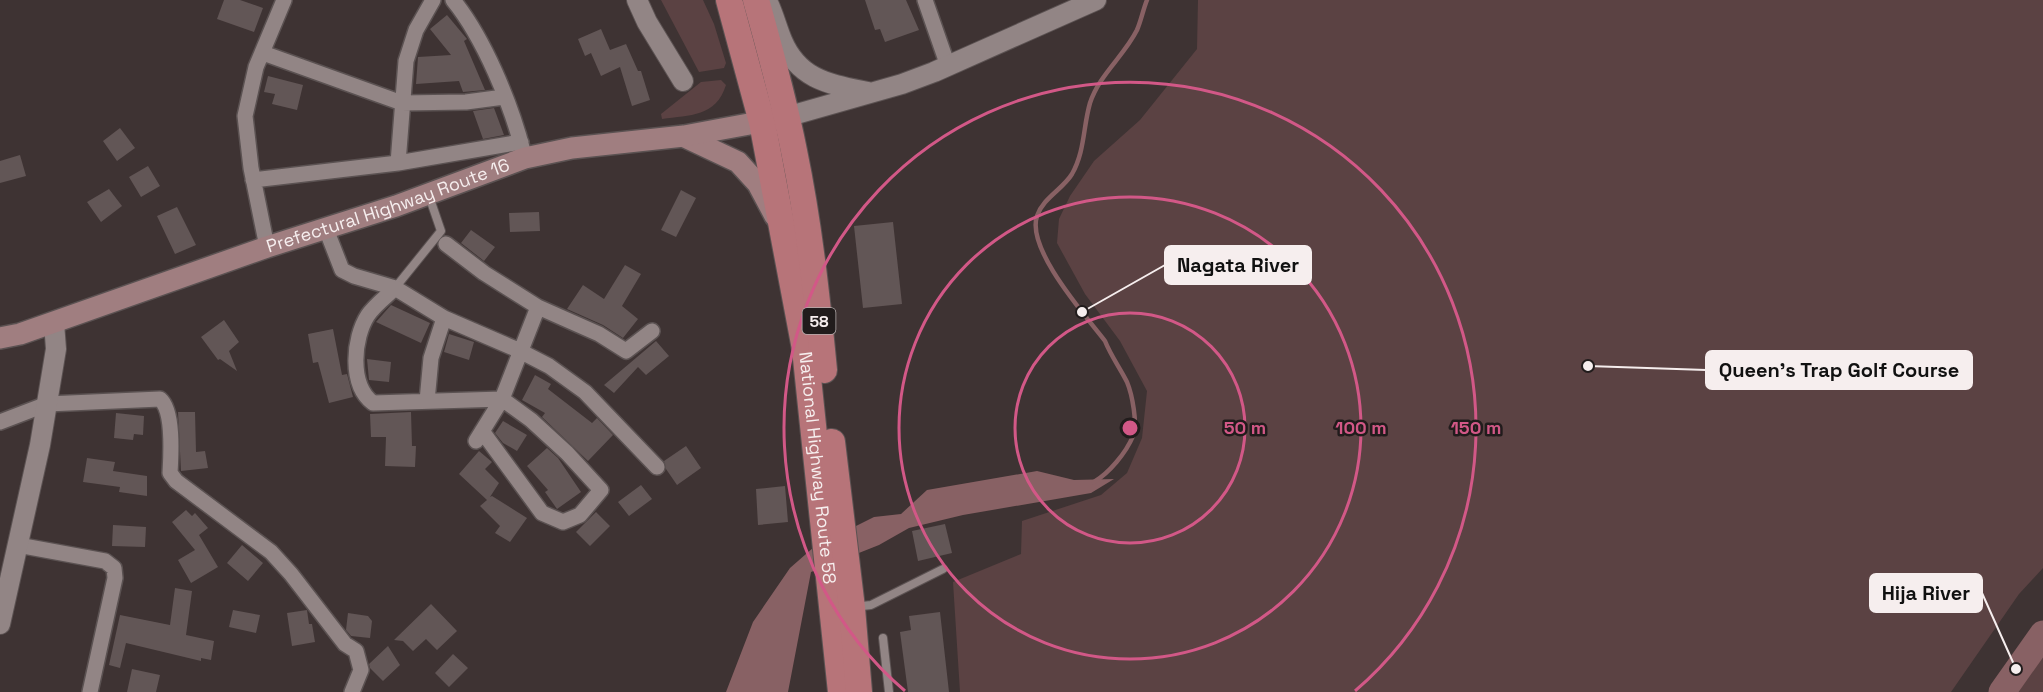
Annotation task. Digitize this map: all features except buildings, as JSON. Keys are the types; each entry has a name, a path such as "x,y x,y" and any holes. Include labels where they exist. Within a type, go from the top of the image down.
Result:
{"highway":[{"name":"National Highway Route 58","path":"729,0 774,120 799,177 818,307 832,531"},
{"name":"National Highway Route 58","path":"756,0 774,120 784,235 805,349 842,609 859,692"},
{"name":"National Highway Route 58","path":"841,692 842,609"}],"main road":[{"name":"Prefectural Highway Route 16","path":"0,338 20,334 267,247 429,194 523,150 572,148 684,136 774,120"},
{"path":"684,136 738,162 758,184 784,235"}],"street":[{"path":"267,247 253,180 245,116 256,67 284,0"},
{"path":"398,163 406,61 416,30 433,0"},
{"path":"253,180 523,150 504,97 475,32 453,0"},
{"path":"636,0 683,81"},
{"path":"766,0 791,57 808,74 837,86 873,92"},
{"path":"925,0 948,66"},
{"path":"774,120 873,92 948,66 1096,0"},
{"path":"263,53 402,103 466,102 504,97"},
{"path":"326,229 342,270 354,276 395,288 444,318 549,366 585,392 657,467"},
{"path":"446,244 484,273 538,307 598,334 626,351 652,331"},
{"path":"395,288 368,315 356,345 356,371 364,396 373,403 502,399 531,420 560,446 601,490 580,515 563,522 542,513 479,436 502,399 538,307"},
{"path":"427,401 431,358 444,318"},
{"path":"0,624 40,445 56,349 54,322"},
{"path":"0,422 47,404 160,399 164,402 172,448 170,473 176,481 271,552 345,644 356,651 361,670 352,692"},
{"path":"18,545 105,561 114,568 115,578 90,692"}],"lane":[{"path":"395,288 441,231 429,194"},
{"path":"842,609 871,605 943,569"},
{"path":"883,638 889,692"}],"shaded area":[{"path":"661,0 703,0 714,24 726,63 724,68 699,72"},
{"path":"1198,0 2043,0 2043,568 2019,594 1951,692 960,692 953,582 1021,554 1022,521 1101,495 1127,473 1142,438 1147,391 1120,341 1085,294 1057,243 1059,219 1070,196 1094,161 1140,120 1197,49"},
{"path":"721,80 726,85 722,95 709,109 692,115 662,119 661,114 701,82"},
{"path":"1037,471 1074,480 1114,479 1091,493 963,515 909,528 879,545 811,572 788,692 726,692 753,622 790,568 814,547 874,517 901,514 927,490"},
{"path":"2043,637 2043,692 2002,692 2016,669"}],"waterway":[{"path":"1094,482 1122,456 1133,436 1135,417 1132,401 1127,382 1105,341 1072,299 1048,263 1036,230 1037,216 1048,199 1072,174 1079,157 1094,93 1105,74 1132,39 1147,0"},
{"path":"2002,692 2043,634"}],"place":[{"name":"Nagata River","path":"1082,312"},
{"name":"Queen's Trap Golf Course","path":"1588,366"},
{"name":"Hija River","path":"2016,669"}]}
